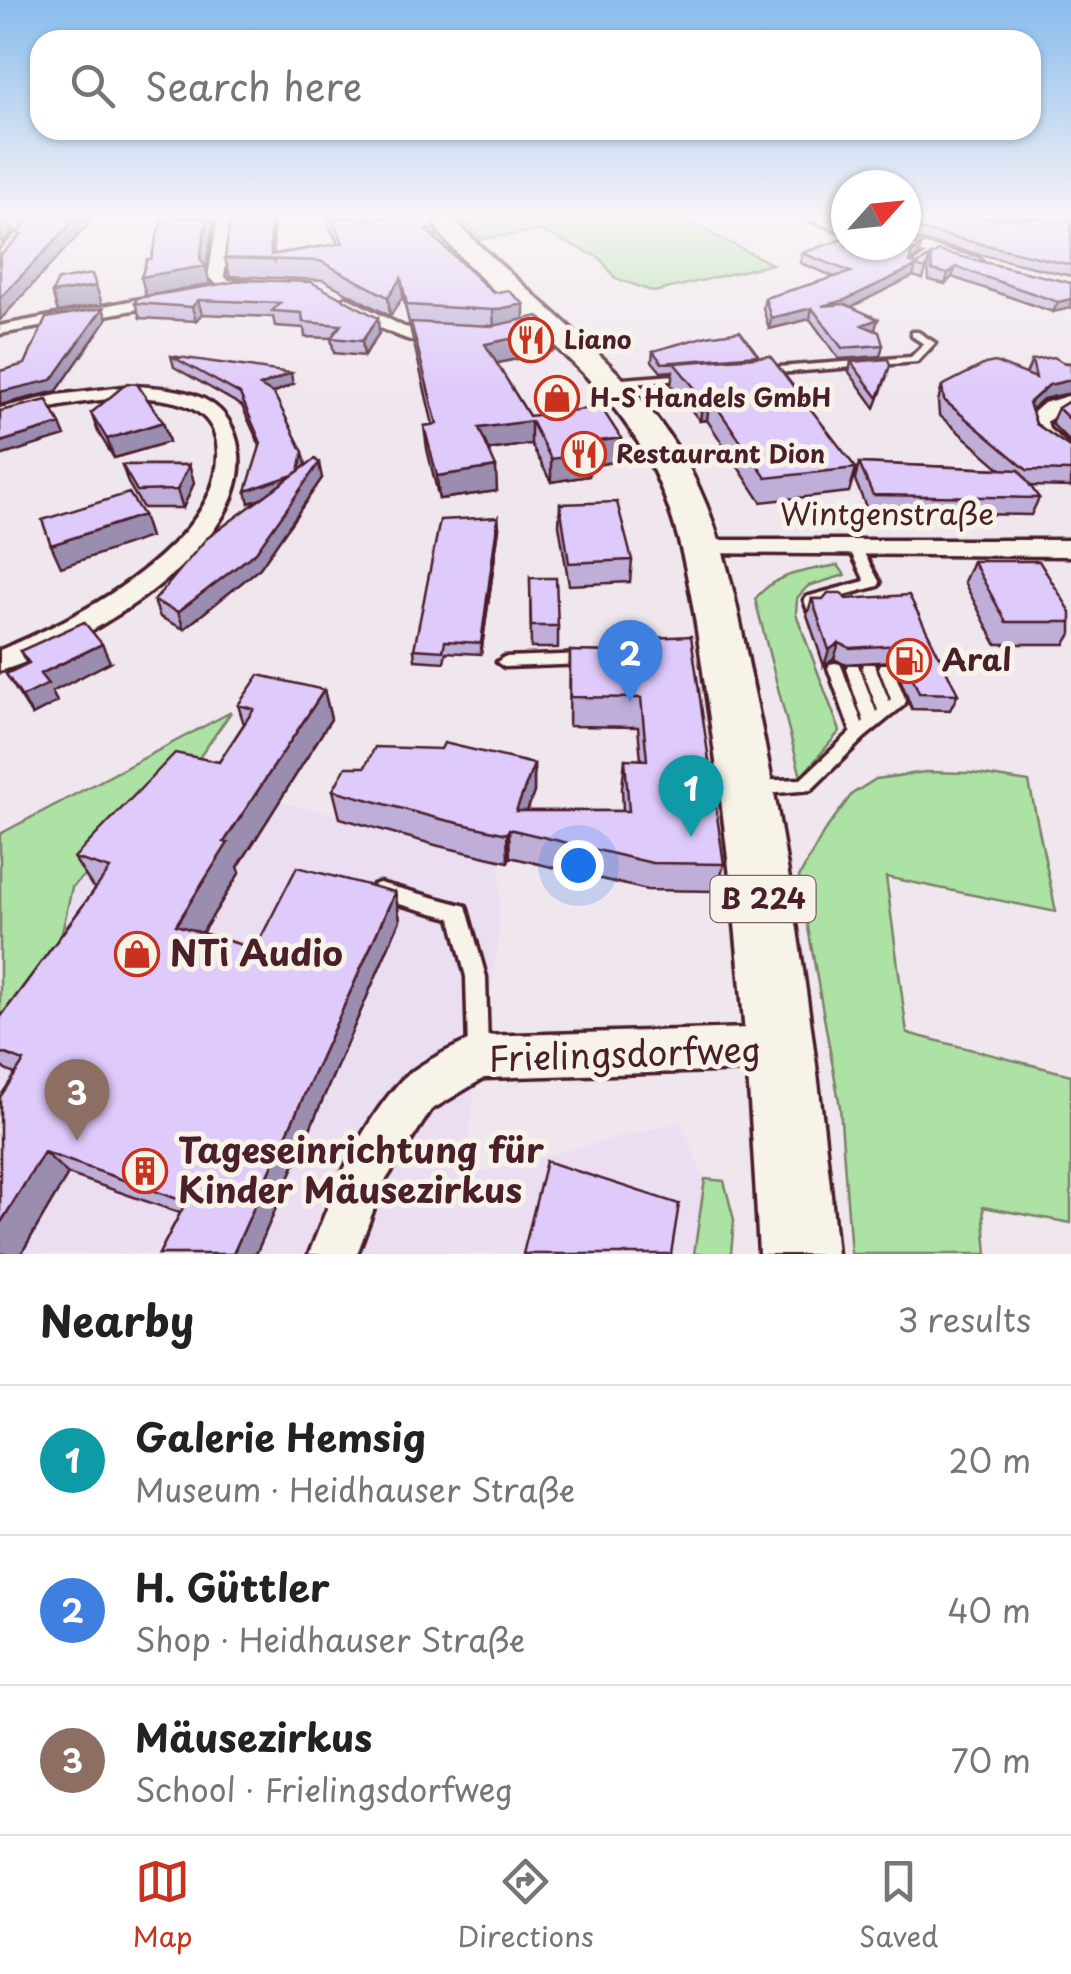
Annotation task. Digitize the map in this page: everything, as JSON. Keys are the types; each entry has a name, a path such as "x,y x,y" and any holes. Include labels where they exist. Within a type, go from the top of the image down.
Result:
{"main road":[{"name":"B 224","path":"494,277 543,329 609,383 647,428 678,482 703,548 713,655 748,788 783,1048 798,1254"}],"street":[{"path":"216,277 224,284 242,288"},
{"path":"4,330 198,294 278,285"},
{"path":"326,292 399,332 462,340"},
{"path":"0,414 110,392 168,394 205,406 222,421 230,467 212,512 139,587 87,619 0,662"},
{"path":"1071,401 1051,407 1036,418 1039,432 1071,458"},
{"name":"Wintgenstraße","path":"703,548 1071,548"},
{"name":"Frielingsdorfweg","path":"333,1254 365,1171 416,1095 478,1057 783,1048"}],"lane":[{"path":"742,373 914,360 930,343 915,334"},
{"path":"609,383 704,376"},
{"path":"814,608 811,600 837,596 872,583 854,546"},
{"path":"837,596 854,608"},
{"path":"504,662 604,659"},
{"path":"748,788 804,786 899,701 861,668 872,722"},
{"path":"352,884 458,912 476,977 478,1057"}],"shaded area":[{"path":"183,781 501,850 498,945 464,1176 680,1122 705,1179 694,1254 0,1254 0,1054 57,956 71,887"}],"green space":[{"path":"614,277 719,277 654,292"},
{"path":"838,565 845,575 808,586 797,598 796,614 840,731 801,777 755,599 782,578"},
{"path":"231,712 183,781 72,887 57,956 0,1054 0,834"},
{"path":"925,772 971,773 1029,782 1056,912 886,877 907,1033 1071,1075 1071,1223 983,1207 987,1254 851,1254 840,1107 799,877 824,832 852,794 876,779"},
{"path":"705,1179 724,1181 734,1220 731,1254 694,1254"}],"building":[{"path":"0,277 21,277 0,298"},
{"path":"93,277 96,286 52,293 58,280"},
{"path":"349,277 475,277 493,293 508,290 524,304 493,310 407,305 401,278 388,297"},
{"path":"836,277 894,277 845,300 822,306 845,304 878,319 862,325 879,332 883,345 842,348 812,308 771,318 765,298"},
{"path":"984,277 1044,277 1071,283 1071,299 1058,302"},
{"path":"245,280 311,282 378,318 362,341 331,338 341,325 303,322 302,313 272,311 280,303 198,300 192,307 135,303 137,298"},
{"path":"103,308 52,380 0,392 0,371 25,364 46,318"},
{"path":"538,316 553,330 485,344 529,416 601,407 621,438 585,443 590,453 551,459 531,421 479,428 496,467 437,476 424,426 437,424 411,322 493,326"},
{"path":"740,331 758,355 662,363 653,351 707,336"},
{"path":"171,356 291,373 260,386 274,394 303,452 299,471 246,491 261,443 240,394"},
{"path":"770,356 856,468 766,478 710,397 703,398 674,363"},
{"path":"1054,357 1071,363 1071,380 1049,385 1029,403 1036,424 1071,448 1071,471 1027,470 944,400 942,386 985,364 995,362 1036,378 1032,360"},
{"path":"888,359 890,366 878,398 851,362"},
{"path":"127,383 137,384 163,422 107,439 91,413"},
{"path":"47,400 60,424 0,442 0,411"},
{"path":"1071,400 1071,421 1058,408"},
{"path":"315,459 319,463 256,552 178,612 154,601 206,539"},
{"path":"859,463 1019,470 1039,498 873,495"},
{"path":"122,465 189,465 177,490 137,491"},
{"path":"129,493 143,515 51,545 42,520"},
{"path":"617,502 632,560 569,563 560,504"},
{"path":"498,517 481,643 445,641 443,651 414,649 440,520"},
{"path":"973,561 1039,561 1071,612 1071,622 1006,622"},
{"path":"530,578 556,578 558,626 531,626"},
{"path":"828,593 841,593 846,599 909,595 958,694 919,693 899,645 850,648 839,643 829,650 812,599 823,599"},
{"path":"84,622 102,644 40,674 48,684 22,697 6,674 29,663 20,651"},
{"path":"691,636 724,864 652,863 509,829 507,834 436,818 333,790 346,767 365,767 375,747 441,749 444,743 534,764 516,811 629,811 625,759 647,760 641,698 570,697 570,651 654,653 652,638"},
{"path":"259,675 324,690 224,842 228,843 176,925 255,949 297,867 395,892 233,1254 159,1254 186,1202 44,1152 0,1224 0,1097 24,1061 0,1052 0,1018 110,869 74,858 175,753 219,762 254,709 238,705"},
{"path":"546,1161 679,1204 671,1254 523,1254"}],"place":[{"name":"Liano","path":"531,340"},
{"name":"H-S Handels GmbH","path":"557,398"},
{"name":"Restaurant Dion","path":"584,454"},
{"name":"Aral","path":"909,661"},
{"name":"H. Güttler","path":"630,702"},
{"name":"Galerie Hemsig","path":"691,837"},
{"name":"NTi Audio","path":"137,954"},
{"name":"Mäusezirkus","path":"77,1141"},
{"name":"Tageseinrichtung für Kinder Mäusezirkus","path":"145,1171"}]}
